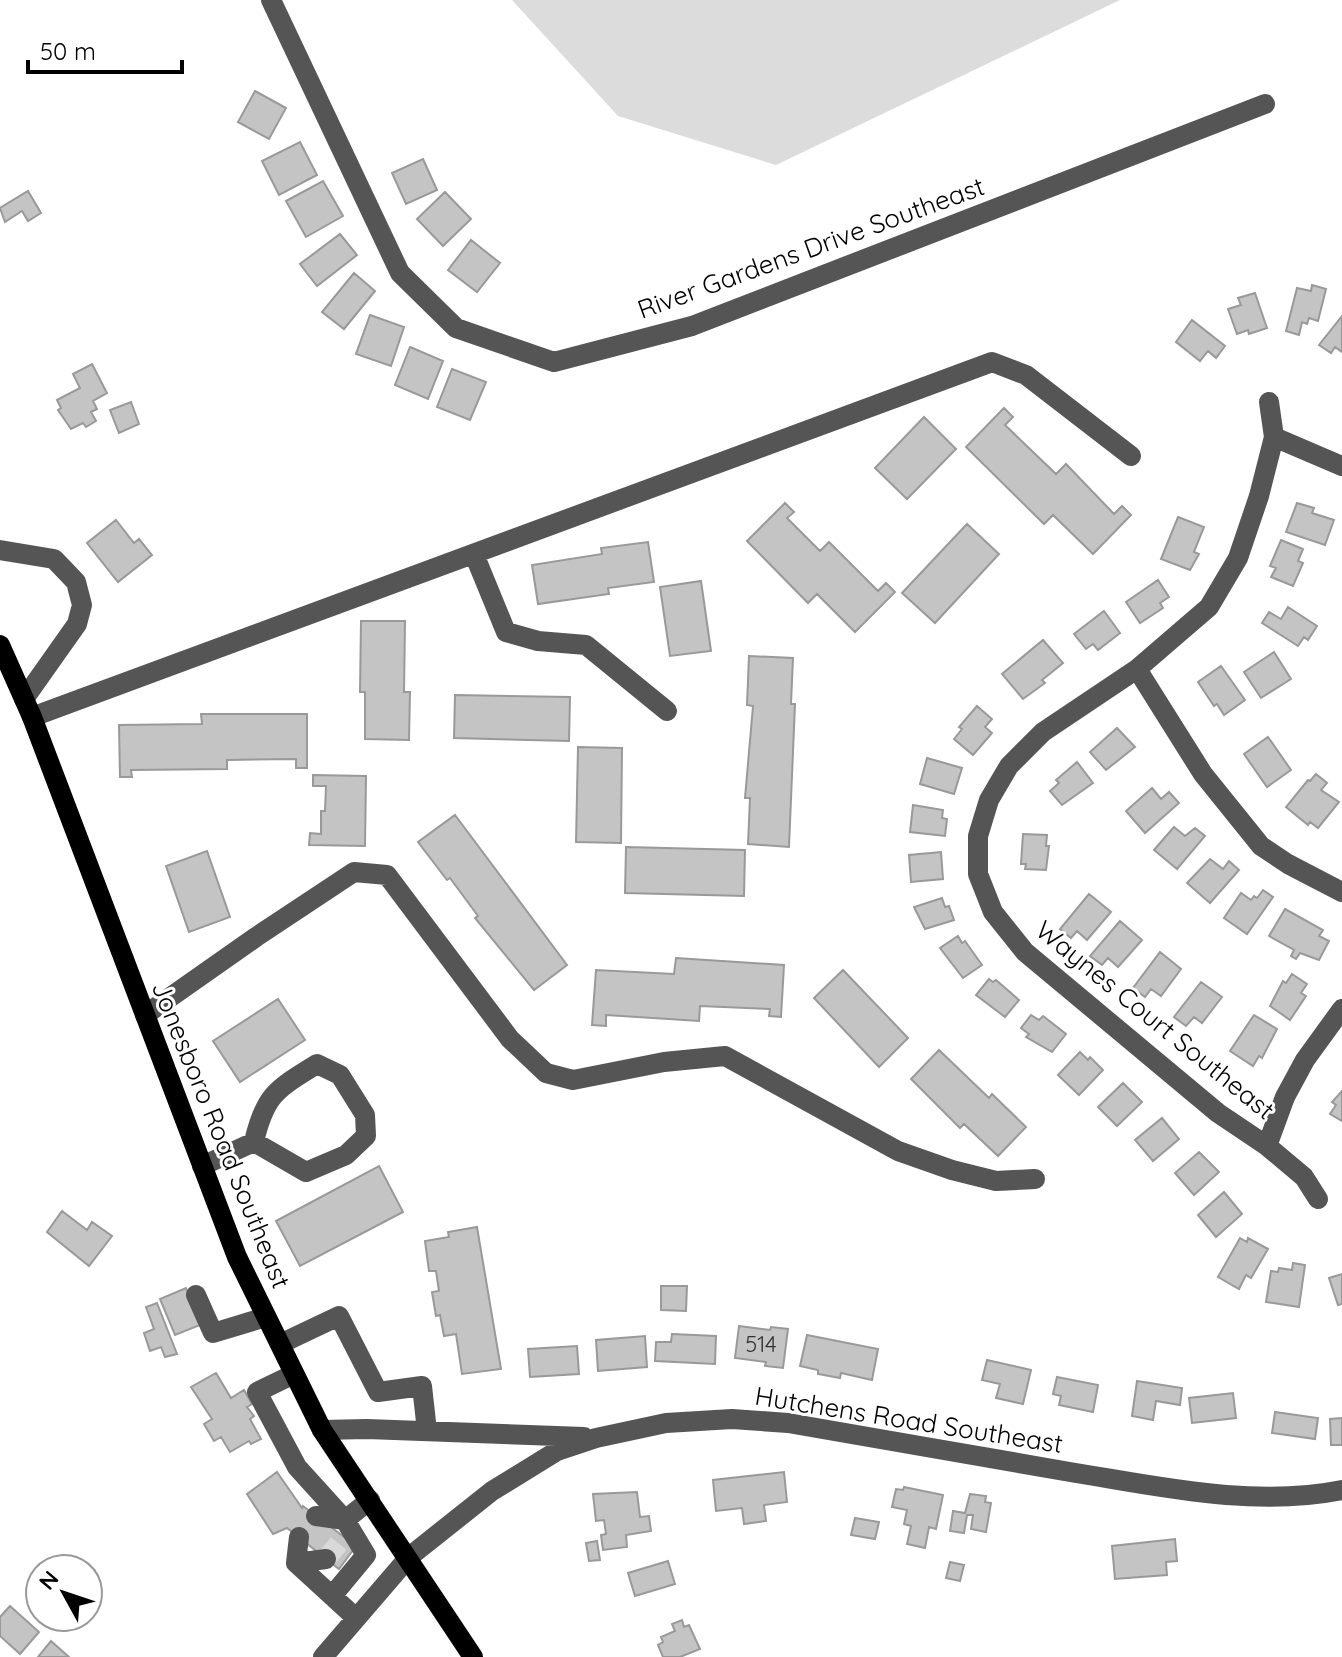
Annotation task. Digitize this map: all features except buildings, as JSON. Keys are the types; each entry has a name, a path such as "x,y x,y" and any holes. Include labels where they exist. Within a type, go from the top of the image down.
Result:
{"main road":[{"name":"Jonesboro Road Southeast","path":"0,645 28,708 237,1257 322,1430 473,1657"}],"street":[{"name":"River Gardens Drive Southeast","path":"271,0 400,273 456,328 554,362 692,326 1265,104"},
{"path":"28,708 474,554 992,362 1026,375 1131,456"},
{"path":"1269,402 1274,437 1342,466"},
{"name":"Waynes Court Southeast","path":"1274,437 1238,558 1209,607 1137,669 1043,732 1009,766 989,800 978,836 978,874 993,912 1025,952 1218,1113 1267,1146 1304,1177 1318,1199"},
{"path":"0,550 54,559 76,582 82,605 77,624 28,708"},
{"path":"474,554 506,632 538,641 586,645 667,711"},
{"path":"1137,669 1203,774 1261,846 1342,892"},
{"path":"145,1015 354,872 387,875 510,1039 546,1073 573,1080 664,1062 725,1056 898,1151 996,1181 1035,1179"},
{"path":"1267,1146 1285,1097 1305,1060 1342,1009"},
{"path":"317,1064 340,1075 365,1115 366,1136 346,1155 306,1172 254,1142 261,1113 278,1088 317,1064"},
{"path":"202,1166 254,1142"},
{"path":"196,1295 213,1333 266,1317"},
{"path":"280,1344 339,1316 378,1392 422,1386 427,1431"},
{"path":"294,1374 257,1392 297,1467 366,1555 332,1596"},
{"name":"Hutchens Road Southeast","path":"323,1657 409,1557 492,1491 557,1451 596,1438 666,1423 732,1419 788,1423 1167,1488 1246,1496 1315,1496 1342,1490"},
{"path":"322,1430 596,1438"},
{"path":"344,1528 370,1500"},
{"path":"316,1516 344,1528"},
{"path":"296,1563 299,1537"},
{"path":"296,1563 326,1559"},
{"path":"296,1563 356,1618"}],"shaded area":[{"path":"512,0 1120,0 776,165 618,116"}],"tunnel":[{"path":"326,1559 344,1537"}]}
